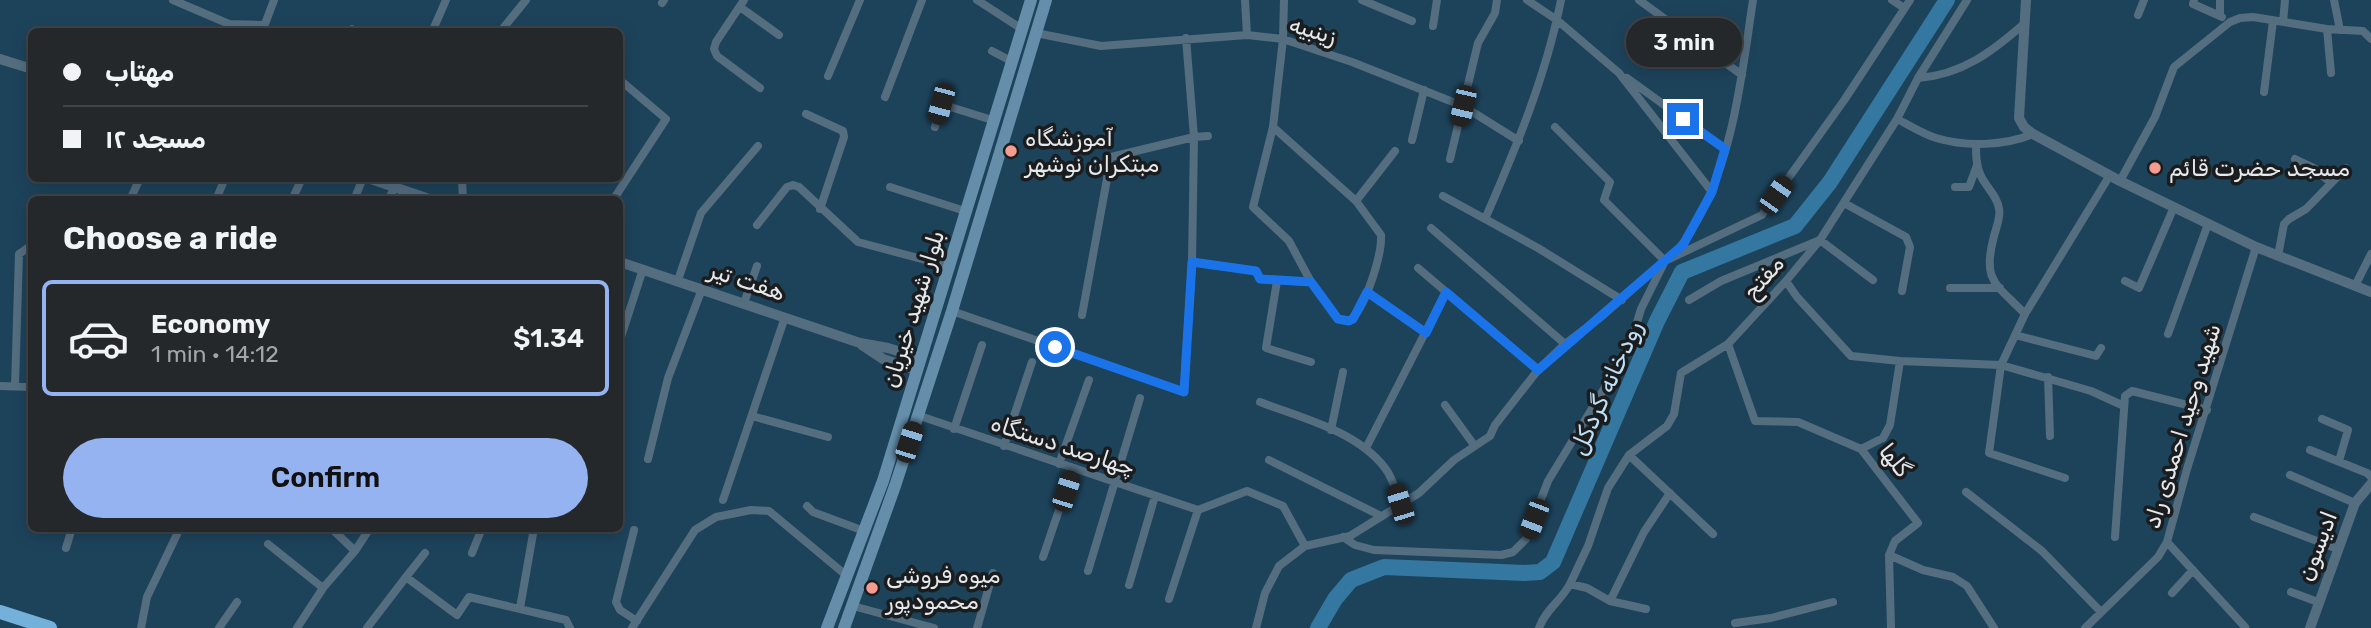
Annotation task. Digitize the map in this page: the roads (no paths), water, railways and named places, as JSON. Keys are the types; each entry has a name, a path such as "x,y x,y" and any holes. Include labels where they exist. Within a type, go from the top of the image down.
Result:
{"highway":[{"path":"0,612 50,628"}],"main road":[{"name":"بلوار شهید خیریان","path":"827,628 883,481 1031,0"},
{"name":"بلوار شهید خیریان","path":"844,628 952,311 1046,0"},
{"path":"1022,29 1036,33"},
{"path":"918,364 933,368"}],"street":[{"path":"173,0 229,24 256,28"},
{"path":"263,28 274,0"},
{"path":"434,28 446,0"},
{"path":"503,28 526,0"},
{"path":"828,76 860,0"},
{"path":"885,97 922,0"},
{"path":"977,0 1022,29"},
{"path":"1245,0 1247,36"},
{"path":"1273,127 1356,201 1381,235 1380,250 1367,292 1353,319 1338,319 1311,282 1289,241 1253,207 1273,127 1283,39 1284,0"},
{"path":"1362,0 1412,21"},
{"path":"1433,26 1437,0"},
{"path":"1450,159 1478,43 1495,13 1497,0"},
{"path":"1527,0 1557,20 1619,72 1725,149"},
{"path":"1485,219 1519,141 1549,51 1560,0"},
{"path":"1639,0 1742,75"},
{"path":"1256,628 1265,593 1279,566 1306,546 1350,536 1419,493 1454,460 1474,444 1490,436 1494,425 1538,370 1565,344 1622,300 1683,245 1712,192 1725,149 1742,75 1753,0"},
{"path":"1892,0 1904,8"},
{"path":"1343,537 1355,545 1374,550 1501,555 1520,547 1526,539 1548,481 1630,346 1641,309 1665,261 1762,215 1845,99 1909,0"},
{"name":"مفتح","path":"1629,455 1667,426 1674,414 1681,373 1728,344 1821,240 1967,0"},
{"path":"2026,0 2019,118 2024,127 2120,181 2256,247 2371,292"},
{"path":"2138,15 2144,0"},
{"path":"2194,0 2193,4 2230,22"},
{"path":"2220,0 2220,16"},
{"path":"2283,22 2285,0"},
{"path":"2334,0 2340,30"},
{"path":"760,88 717,56 716,42 742,4 779,35"},
{"path":"2120,181 2155,117 2174,67 2230,22 2253,17 2327,29 2363,31 2371,39"},
{"path":"2264,92 2273,21"},
{"path":"1918,78 1938,77 1977,61 2025,23"},
{"path":"2327,29 2332,73"},
{"name":"زینبیه","path":"1036,33 1101,46 1186,38 1247,36 1283,39 1463,106 1519,141"},
{"path":"952,311 1184,392 1192,262 1194,137 1186,38"},
{"path":"992,51 1011,61"},
{"path":"0,59 28,68"},
{"path":"1619,72 1712,192"},
{"path":"615,196 666,119 623,83"},
{"path":"1412,140 1424,90"},
{"path":"935,127 941,104 992,120"},
{"path":"806,114 843,131 844,137 820,209"},
{"path":"1897,119 1936,138 1976,144 2017,141 2033,134"},
{"path":"1555,127 1610,182 1604,200 1665,261"},
{"path":"1082,315 1111,157 1208,136"},
{"path":"1976,144 1977,165 1981,177 2000,212 1988,267 1992,279 2025,314"},
{"path":"678,280 701,213 758,146"},
{"path":"1356,201 1395,151"},
{"path":"2295,159 2314,168 2331,183"},
{"path":"1955,187 1969,187 1977,165"},
{"path":"2278,256 2284,224 2306,209 2346,168"},
{"path":"2065,478 1989,453 2001,365 2025,314 2110,175"},
{"path":"378,182 420,196"},
{"path":"757,225 787,187 793,185 799,187 858,242 948,266"},
{"path":"390,196 394,187"},
{"path":"890,187 965,211"},
{"path":"1443,196 1622,300"},
{"path":"1844,203 1906,237 1910,247 1902,291"},
{"path":"2124,281 2139,288 2174,207"},
{"path":"2168,334 2208,224"},
{"path":"1431,228 1565,344"},
{"path":"1689,300 1721,281 1821,240 1872,280"},
{"name":"شهید وحید احمدی راد","path":"2085,628 2158,557 2167,542 2256,247"},
{"path":"15,386 19,254 28,248"},
{"path":"2355,286 2371,254"},
{"path":"1192,262 1256,271 1260,279 1311,282"},
{"name":"هفت تیر","path":"623,263 860,343 883,359 918,364"},
{"path":"744,303 757,266"},
{"path":"1418,268 1538,370"},
{"path":"623,331 643,269"},
{"path":"1277,281 1266,348 1311,362"},
{"path":"1786,281 1797,297 1851,356 2001,365 2091,391 2124,406"},
{"path":"1950,288 2000,288"},
{"path":"648,459 668,378 702,289"},
{"path":"1367,292 1426,333"},
{"path":"1366,448 1446,292"},
{"path":"723,500 786,317"},
{"path":"2015,335 2096,356 2101,348"},
{"name":"گلها","path":"1728,344 1755,421 1798,422 1861,449 1918,523 1895,541 1889,555"},
{"path":"954,429 982,345"},
{"path":"1861,449 1883,438 1890,425 1900,361"},
{"path":"1004,446 1032,362"},
{"path":"1331,430 1343,372"},
{"path":"2048,377 2050,436"},
{"path":"1059,464 1089,380"},
{"path":"0,386 28,387"},
{"path":"2116,537 2126,396 2132,391 2207,410"},
{"path":"1088,571 1140,398"},
{"path":"1260,402 1331,430 1366,448 1386,469 1400,504"},
{"path":"1445,405 1474,444"},
{"name":"چهارصد دستگاه","path":"917,415 1198,510"},
{"path":"752,416 828,437"},
{"path":"2322,419 2348,430 2339,461"},
{"path":"2310,450 2371,477"},
{"path":"1539,628 1542,617 1565,594 1588,546 1608,488 1629,455 1713,534"},
{"path":"1269,460 1381,516"},
{"path":"1043,557 1073,469"},
{"path":"2290,475 2355,503"},
{"name":"ادیسون","path":"2309,628 2355,503 2371,484"},
{"path":"1169,599 1198,510 1247,491 1283,506 1306,546"},
{"path":"1966,492 2042,551 2101,612"},
{"path":"1610,601 1644,532 1670,493"},
{"path":"1129,585 1155,496"},
{"path":"807,506 813,512 863,531"},
{"path":"634,530 616,602 620,610 635,624 695,530 716,517 751,510 769,511 846,576"},
{"path":"2254,517 2338,549"},
{"path":"66,548 71,532"},
{"path":"141,628 147,597 178,532"},
{"path":"335,532 355,551"},
{"path":"298,628 323,588 367,532"},
{"path":"472,553 480,532"},
{"path":"520,608 533,532"},
{"path":"2167,542 2245,626"},
{"path":"268,544 323,588"},
{"path":"367,628 425,553"},
{"path":"1891,628 1889,555 1923,570 1953,578 1967,586 1994,628"},
{"path":"2172,593 2193,570"},
{"path":"977,628 993,573"},
{"path":"406,577 457,615 469,597 566,620 570,628"},
{"path":"1570,584 1587,588 1610,601 1646,609"},
{"path":"2291,592 2318,602"},
{"path":"219,628 237,602"},
{"path":"1735,623 1771,618 1833,602"},
{"path":"853,606 934,628"},
{"path":"1771,618 1773,628"}],"waterway":[{"name":"رودخانه گردکل","path":"1318,628 1335,599 1351,580 1384,567 1524,573 1540,572 1553,562 1657,321 1682,272 1795,226 1830,182 1947,0"}],"place":[{"name":"آموزشگاه مبتکران نوشهر","path":"1011,151"},
{"name":"مسجد حضرت قائم","path":"2155,168"},
{"name":"میوه فروشی محمودپور","path":"872,588"}]}
